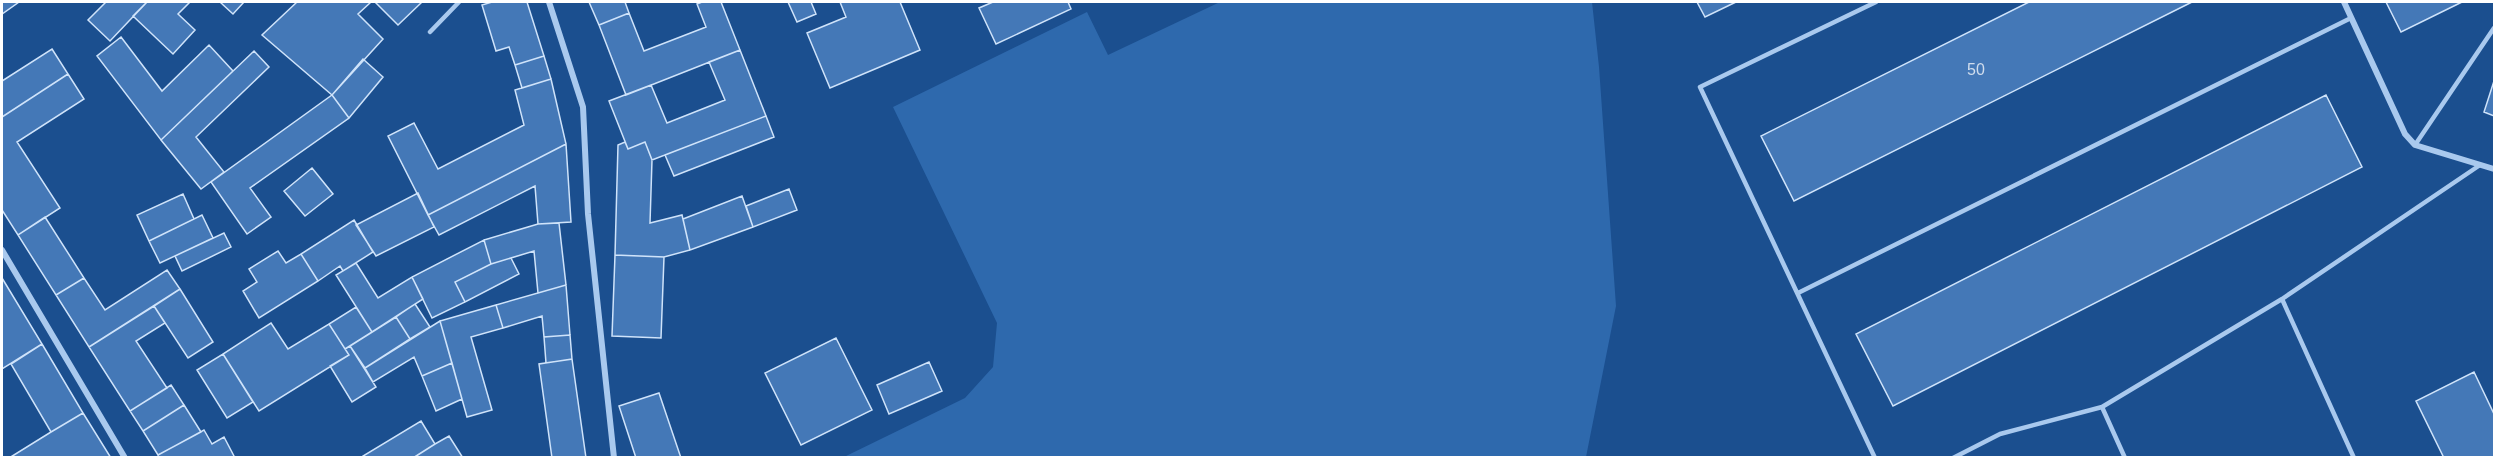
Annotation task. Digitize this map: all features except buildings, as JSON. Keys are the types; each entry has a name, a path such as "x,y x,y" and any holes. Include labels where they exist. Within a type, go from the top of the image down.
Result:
{"street":[{"path":"549,2 583,107 588,214 614,458"},
{"path":"2344,2 2405,134 2415,145 2494,169"},
{"path":"2,250 125,458"}],"lane":[{"path":"430,32 459,2"},
{"path":"1875,458 1700,87 1876,2"},
{"path":"1797,293 2351,18"},
{"path":"2415,145 2494,28"},
{"path":"1953,458 2000,434 2102,407 2282,299 2480,165"},
{"path":"2282,299 2354,458"},
{"path":"2102,407 2125,458"}],"shaded area":[{"path":"1220,2 1592,2 1599,67 1616,306 1586,457 844,457 965,398 993,367 997,323 893,107 1087,12 1108,55"}]}
